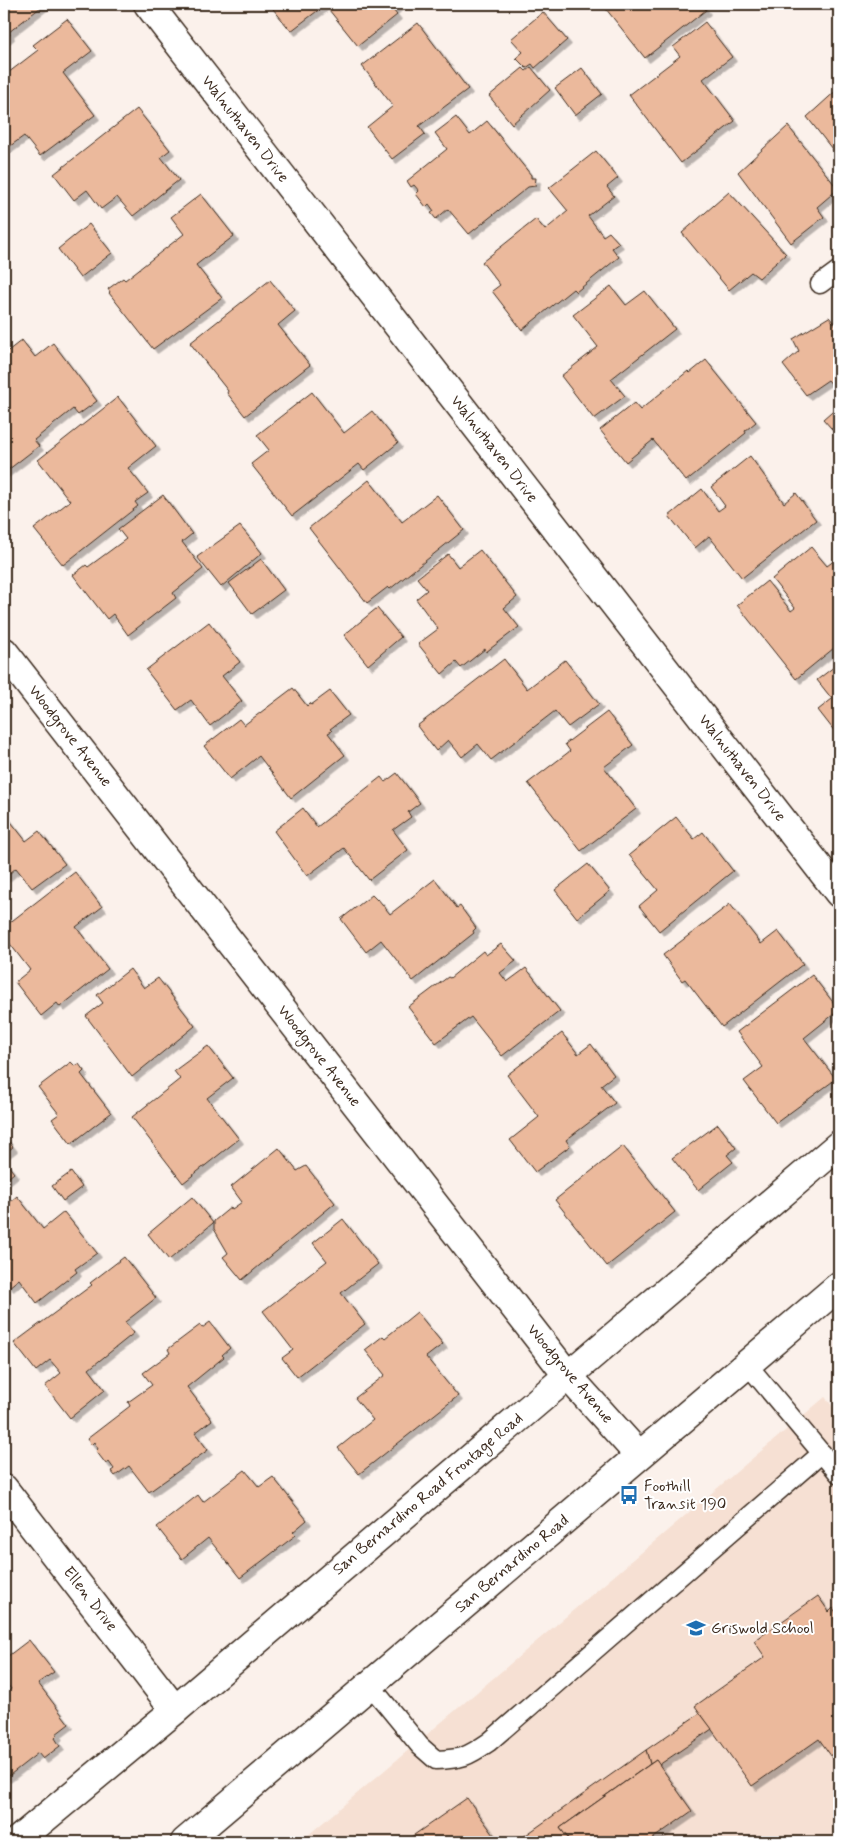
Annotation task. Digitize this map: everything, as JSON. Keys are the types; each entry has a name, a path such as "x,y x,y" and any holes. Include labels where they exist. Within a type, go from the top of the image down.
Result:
{"street":[{"name":"Walnuthaven Drive","path":"148,4 839,893"},
{"name":"Woodgrove Avenue","path":"4,652 568,1376 640,1455"},
{"name":"San Bernardino Road Frontage Road","path":"16,1842 175,1710 839,1145"},
{"name":"San Bernardino Road","path":"185,1842 839,1286"},
{"name":"Ellen Drive","path":"4,1489 175,1710"}],"lane":[{"path":"820,284 839,270"},
{"path":"747,1364 839,1474"},
{"path":"370,1685 420,1746 436,1760 457,1759 472,1753 496,1736 822,1453"}],"shaded area":[{"name":"Griswold School","path":"825,1397 839,1414 839,1842 300,1842"}],"building":[{"path":"4,4 45,4 9,32 10,35 4,40"},
{"path":"269,4 400,4 393,10 397,15 358,46 325,5 291,31"},
{"path":"602,4 702,4 706,10 645,58"},
{"path":"543,12 567,40 535,68 532,64 526,68 516,58 523,52 511,39"},
{"path":"67,19 92,51 63,73 95,115 40,156 24,136 6,149 4,147 4,76 38,50 33,45"},
{"path":"705,22 732,57 703,79 735,121 681,163 629,95 680,56 673,47"},
{"path":"418,23 468,89 419,126 425,134 392,159 367,127 393,106 362,66"},
{"path":"531,67 550,90 512,124 489,96 523,68 526,71"},
{"path":"582,68 602,94 575,115 555,88"},
{"path":"839,88 839,158 807,117"},
{"path":"137,109 170,150 161,157 179,180 133,216 117,197 101,209 87,190 74,200 54,174"},
{"path":"456,117 470,135 487,121 531,175 531,178 536,178 535,186 528,187 469,234 448,209 436,219 431,213 434,211 429,204 426,207 416,194 419,191 414,185 411,187 407,181 447,149 435,133"},
{"path":"788,126 838,189 817,207 824,217 791,243 738,172"},
{"path":"596,151 618,178 607,187 614,196 588,216 603,236 609,232 619,243 612,248 619,257 576,292 573,289 522,330 492,291 500,285 482,262 536,219 545,230 568,211 549,188"},
{"path":"729,192 786,254 759,278 751,272 729,290 682,233"},
{"path":"201,194 234,236 196,265 222,298 153,349 109,293 108,289 123,278 125,280 184,234 171,217"},
{"path":"89,224 112,253 80,278 58,249"},
{"path":"270,280 295,311 278,325 310,365 245,416 190,343"},
{"path":"611,286 626,305 645,291 675,329 611,379 625,396 594,419 561,376 598,347 573,315"},
{"path":"829,317 839,329 839,393 828,380 806,395 783,365 799,351 793,339"},
{"path":"22,340 35,357 53,343 97,401 78,415 73,409 34,440 39,446 4,473 4,354"},
{"path":"706,360 756,422 745,431 746,433 686,481 653,440 626,462 600,430 634,403 640,410 688,371 690,373"},
{"path":"312,392 344,433 372,411 398,443 364,470 359,464 292,516 251,464 269,450 257,435"},
{"path":"118,397 156,446 128,468 148,493 135,502 138,506 63,565 34,529 70,501 38,460"},
{"path":"839,405 839,437 823,419"},
{"path":"750,456 784,503 796,493 816,520 742,578 709,536 695,548 669,516 702,489 718,511 725,506 711,487"},
{"path":"369,480 402,522 437,495 464,530 390,589 388,587 367,603 309,528"},
{"path":"163,495 192,534 182,542 203,569 173,593 176,598 128,635 113,614 107,619 73,575 86,565 88,567 126,539 118,529"},
{"path":"240,526 262,553 221,587 197,557"},
{"path":"811,547 827,566 839,557 839,644 796,679 737,605 767,581 791,611 795,608 772,579"},
{"path":"480,550 517,597 504,608 519,627 486,652 485,649 461,668 456,662 442,674 418,644 438,629 416,599 427,590 417,578 448,554 458,567"},
{"path":"261,559 284,590 252,614 229,583"},
{"path":"377,608 401,637 368,665 344,635"},
{"path":"209,622 240,662 222,676 242,701 210,726 191,700 177,710 146,670"},
{"path":"504,659 527,689 565,660 599,704 568,727 555,711 491,760 478,744 462,757 448,740 436,751 417,726"},
{"path":"839,663 839,737 818,710 832,699 817,680"},
{"path":"293,688 307,706 330,691 349,715 330,729 332,731 328,733 345,755 291,798 259,756 230,779 204,746 239,719 244,725"},
{"path":"607,712 633,745 604,767 636,809 581,851 528,783 570,751 565,744"},
{"path":"397,773 420,803 408,812 411,817 393,830 408,850 369,880 344,848 307,876 274,831 303,808 317,827 381,777 385,782"},
{"path":"4,813 26,841 39,831 65,864 32,888 16,868 4,878"},
{"path":"676,817 694,839 703,832 733,871 659,931 639,906 658,890 629,855"},
{"path":"588,864 610,891 577,918 555,890"},
{"path":"75,872 102,907 76,927 108,969 60,1007 57,1003 41,1016 15,982 30,970 4,936 4,927"},
{"path":"435,879 457,908 460,906 476,928 473,931 474,933 413,981 381,940 366,952 341,919 372,895 378,899 390,914"},
{"path":"730,904 761,944 778,931 803,964 722,1027 685,979 682,981 663,955"},
{"path":"501,944 516,961 500,973 507,982 526,968 560,1011 502,1056 471,1017 436,1043 408,1007 448,977 450,978 483,951 486,955"},
{"path":"130,969 144,988 158,978 195,1026 132,1077 86,1016 103,1003 97,995"},
{"path":"812,975 839,1010 804,1038 836,1079 776,1123 744,1081 763,1067 737,1032"},
{"path":"562,1033 578,1054 591,1044 614,1075 601,1085 615,1103 566,1140 570,1146 535,1172 510,1140 539,1117 507,1075"},
{"path":"208,1046 233,1078 207,1098 239,1139 183,1183 132,1117 180,1079 174,1071"},
{"path":"71,1062 75,1066 79,1064 84,1071 81,1074 111,1113 71,1144 52,1119 59,1114 38,1087"},
{"path":"718,1124 736,1148 727,1155 733,1162 698,1190 672,1158"},
{"path":"4,1136 13,1147 4,1154"},
{"path":"623,1146 675,1212 607,1266 555,1200"},
{"path":"279,1148 297,1171 306,1166 335,1203 242,1280 223,1257 228,1253 214,1229 214,1221 231,1207 232,1209 242,1202 231,1187"},
{"path":"4,1160 14,1173 4,1181"},
{"path":"71,1172 82,1187 63,1201 52,1186"},
{"path":"17,1196 43,1229 64,1212 97,1253 75,1269 77,1272 37,1303 19,1279 9,1287 4,1280 4,1207"},
{"path":"192,1197 213,1223 169,1260 148,1234"},
{"path":"343,1219 378,1264 341,1293 365,1324 297,1377 282,1358 293,1350 263,1311 327,1261 313,1243"},
{"path":"124,1257 156,1298 125,1322 134,1333 89,1369 105,1390 70,1418 45,1386 61,1373 50,1360 36,1371 14,1343 92,1285 90,1283"},
{"path":"417,1312 443,1344 426,1357 458,1396 359,1474 338,1448 373,1420 355,1398 385,1375 365,1350 383,1336 385,1338"},
{"path":"210,1322 230,1348 222,1355 224,1357 187,1387 212,1420 195,1433 208,1450 149,1492 129,1466 115,1476 111,1471 114,1469 109,1462 106,1464 96,1451 98,1449 94,1442 91,1445 87,1439 130,1406 128,1402 152,1385 143,1373 170,1353 168,1349 200,1325 202,1328"},
{"path":"245,1470 259,1487 273,1477 307,1520 293,1532 296,1535 240,1578 208,1538 182,1559 157,1527 198,1495 203,1502"},
{"path":"818,1596 829,1612 833,1608 839,1617 839,1757 834,1760 819,1739 752,1786 695,1706 765,1657 754,1641"},
{"path":"29,1640 54,1672 38,1683 69,1724 56,1734 58,1735 55,1738 60,1746 43,1759 38,1753 6,1778 4,1775 4,1693 11,1689 4,1680 4,1659"},
{"path":"700,1713 712,1729 659,1765 656,1760 650,1764 646,1750"},
{"path":"646,1750 650,1764 560,1828 571,1842 516,1842"},
{"path":"656,1760 692,1811 648,1842 571,1842 560,1828"},
{"path":"467,1798 499,1842 404,1842"}],"place":[{"name":"Foothill Transit 190","path":"629,1495"},
{"name":"Griswold School","path":"696,1628"}]}
